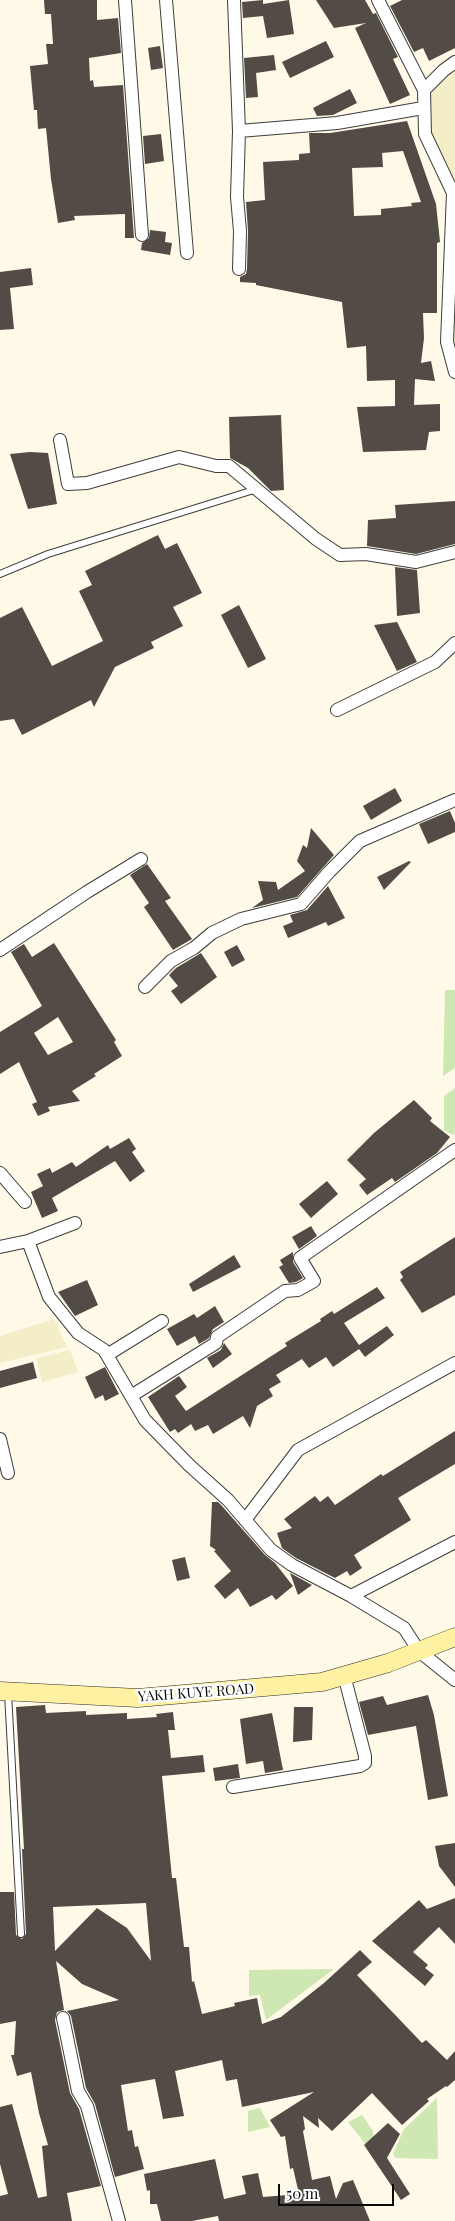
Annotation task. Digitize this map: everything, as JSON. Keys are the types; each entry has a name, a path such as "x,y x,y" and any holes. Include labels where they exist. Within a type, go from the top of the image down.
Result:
{"main road":[{"name":"YAKH KUYE ROAD","path":"4,1691 138,1698 322,1682 388,1663 455,1637"}],"street":[{"path":"125,0 142,235"},
{"path":"166,0 187,253"},
{"path":"234,0 239,131 239,269"},
{"path":"378,0 424,90 425,134 453,192 447,342 455,372"},
{"path":"424,90 455,62"},
{"path":"239,131 337,124 423,108"},
{"path":"60,440 68,484 88,482 179,457 216,466 229,466 316,539 340,555 366,554 416,562 455,552"},
{"path":"337,710 435,662 455,643"},
{"path":"145,987 171,961 194,948 212,933 241,919 301,904 360,841 455,800"},
{"path":"0,950 142,858"},
{"path":"131,1396 216,1343 218,1337 285,1291 298,1290 314,1281 300,1258 455,1150"},
{"path":"0,1173 25,1202"},
{"path":"0,1247 28,1241 75,1224"},
{"path":"28,1241 49,1297 78,1333 104,1350 145,1420 189,1465 228,1500 271,1550 292,1565 351,1596 404,1628 419,1651 455,1680"},
{"path":"107,1355 162,1321"},
{"path":"246,1520 298,1450 455,1364"},
{"path":"0,1439 8,1473"},
{"path":"351,1596 455,1542"},
{"path":"232,1787 360,1766 365,1763 365,1756 344,1675"},
{"path":"63,2018 78,2091 87,2106 119,2221"}],"lane":[{"path":"0,574 48,554 257,489"},
{"path":"4,1691 21,1934"}],"shaded area":[{"path":"455,62 455,372 447,342 453,193 425,134 424,90"},
{"path":"54,1319 67,1347 0,1363 0,1336"},
{"path":"70,1350 78,1372 42,1382 36,1358"}],"green space":[{"path":"445,990 455,990 455,1068 443,1076"},
{"path":"455,1088 455,1133 453,1135 444,1130 444,1096"},
{"path":"334,1969 266,2020 260,1995 249,1996 249,1970"},
{"path":"437,2098 438,2159 396,2158 393,2154 404,2129"},
{"path":"260,2108 270,2127 248,2132 248,2111"},
{"path":"362,2115 373,2131 374,2142 367,2146 348,2122"}],"building":[{"path":"44,0 97,0 97,20 118,18 121,53 89,58 90,81 93,80 94,87 123,85 134,238 125,238 125,214 74,216 75,220 58,223 46,128 38,129 37,110 34,110 30,66 48,64 46,44 53,44 51,14 45,14"},
{"path":"263,0 263,4 289,0 294,34 267,38 263,16 243,18 242,2"},
{"path":"316,0 365,0 373,14 376,13 398,57 393,59 410,95 390,104 355,28 366,23 334,28"},
{"path":"402,0 455,0 455,48 429,61 423,48 414,52 390,6"},
{"path":"326,41 334,57 290,78 282,62"},
{"path":"160,46 163,68 151,70 148,48"},
{"path":"274,55 276,70 256,73 258,97 246,98 244,58"},
{"path":"350,89 357,103 333,115 317,116 313,108"},
{"path":"407,121 436,204 440,242 437,243 437,313 423,313 424,338 421,363 431,361 435,381 415,379 414,405 440,404 440,431 429,432 426,450 363,452 357,407 395,406 395,380 367,381 366,346 347,348 342,302 256,285 256,283 240,282 240,277 246,274 247,269 248,231 246,202 265,200 263,162 299,160 299,154 310,153 309,133 330,133","holes":["403,151 421,202 411,203 412,206 381,209 381,215 354,216 352,168 383,167 382,153"]},
{"path":"161,134 164,161 145,164 143,136"},
{"path":"150,230 166,232 165,242 172,243 170,255 141,250 142,243 149,238"},
{"path":"31,268 33,285 10,288 14,329 0,330 0,272"},
{"path":"281,415 284,490 271,491 248,468 230,458 229,417"},
{"path":"48,453 57,504 28,509 10,454"},
{"path":"455,501 455,544 416,554 367,546 368,520 396,518 395,505"},
{"path":"158,535 165,549 177,543 202,593 173,607 183,626 151,642 154,648 115,667 94,707 91,700 22,735 14,719 0,721 0,618 22,607 52,666 103,641 79,591 92,585 85,571"},
{"path":"395,567 417,570 420,613 397,616"},
{"path":"239,605 266,659 248,668 221,615"},
{"path":"397,622 417,662 397,671 374,625"},
{"path":"395,788 402,801 371,820 363,806"},
{"path":"450,811 455,823 455,832 428,844 419,824"},
{"path":"311,828 334,855 297,897 252,908 263,900 258,881 276,882 278,890 305,871 297,861 303,845 307,848"},
{"path":"409,861 411,862 384,890 377,877"},
{"path":"147,864 171,898 165,901 192,939 173,950 144,907 149,903 130,875"},
{"path":"328,886 345,918 328,926 326,922 288,938 283,926 293,922 290,915 307,910"},
{"path":"54,943 116,1040 114,1042 122,1056 72,1091 80,1101 48,1107 50,1111 38,1116 32,1104 37,1102 19,1062 0,1074 0,1032 42,1006 11,952 24,944 32,957","holes":["58,1017 73,1042 48,1055 34,1033"]},
{"path":"237,945 245,960 232,967 224,952"},
{"path":"201,953 217,977 181,1004 171,991 178,986 169,975 176,968"},
{"path":"414,1100 432,1118 430,1121 450,1137 437,1153 395,1182 392,1178 367,1195 359,1185 366,1179 347,1160 374,1133"},
{"path":"129,1138 136,1149 132,1152 145,1171 130,1182 115,1161 52,1198 58,1211 42,1218 31,1192 43,1186 37,1174 50,1168 52,1173 72,1162 76,1167 108,1145 110,1149"},
{"path":"327,1181 338,1194 311,1218 299,1204"},
{"path":"311,1226 317,1236 299,1249 292,1237"},
{"path":"455,1237 455,1295 422,1313 400,1280 403,1277 400,1272"},
{"path":"293,1252 293,1262 303,1278 289,1283 279,1267 283,1265 280,1260"},
{"path":"234,1255 241,1267 193,1292 189,1284"},
{"path":"87,1280 98,1305 75,1316 58,1292"},
{"path":"377,1287 385,1298 344,1323 359,1345 387,1326 394,1335 365,1357 359,1349 333,1367 326,1357 309,1368 302,1359 276,1375 281,1382 269,1389 273,1396 257,1406 250,1428 243,1416 213,1434 208,1425 195,1431 191,1424 178,1433 175,1429 170,1432 148,1397 179,1376 187,1387 175,1396 186,1411 287,1346 285,1343 321,1321 320,1319 332,1311 334,1314"},
{"path":"215,1306 224,1322 213,1329 209,1338 199,1344 195,1336 177,1346 167,1329 194,1314 197,1318"},
{"path":"224,1343 232,1354 213,1368 207,1358 221,1350"},
{"path":"33,1362 37,1378 0,1388 0,1371"},
{"path":"105,1367 119,1394 105,1401 103,1395 95,1399 85,1377"},
{"path":"455,1431 455,1464 398,1498 411,1520 354,1555 362,1568 350,1576 347,1571 335,1578 296,1558 282,1548 277,1533 292,1528 284,1519 315,1496 320,1502 328,1496 335,1505 381,1474 383,1476"},
{"path":"212,1502 218,1502 222,1506 265,1555 275,1563 293,1586 276,1600 272,1595 250,1607 238,1588 225,1599 214,1586 231,1571 214,1551 216,1550 210,1546"},
{"path":"185,1557 190,1578 177,1581 172,1560"},
{"path":"290,1573 312,1585 298,1595"},
{"path":"428,1695 434,1715 448,1796 428,1800 416,1726 368,1735 359,1702 383,1696 387,1705"},
{"path":"45,1705 46,1713 86,1711 86,1715 127,1713 127,1719 157,1717 156,1714 173,1712 175,1730 168,1730 171,1758 203,1755 205,1772 162,1776 172,1878 176,1878 184,1947 189,1947 192,1982 194,1981 202,2014 235,2006 234,2003 257,1998 262,2024 281,2017 324,1983 360,1950 372,1962 357,1975 422,2043 426,2040 447,2060 455,2051 455,2080 427,2099 429,2101 402,2125 372,2093 332,2131 318,2118 319,2128 303,2116 305,2129 303,2131 312,2180 330,2176 336,2199 343,2183 353,2180 370,2221 219,2221 218,2216 192,2221 161,2221 157,2204 150,2204 150,2190 147,2191 144,2174 215,2159 224,2199 246,2194 242,2176 258,2173 263,2197 299,2194 293,2168 290,2169 285,2136 281,2137 270,2120 314,2092 242,2107 237,2079 226,2081 222,2060 175,2071 184,2116 163,2119 155,2079 121,2085 128,2131 132,2130 135,2147 138,2146 144,2169 115,2177 95,2104 86,2088 71,2016 67,2011 119,2000 82,1984 56,1961 64,2010 57,2012 55,2020 70,2093 79,2109 101,2186 67,2193 72,2221 0,2221 0,2196 8,2194 0,2164 0,2107 12,2104 38,2198 47,2196 42,2146 48,2145 39,2113 31,2072 17,2076 11,2055 14,2055 16,2021 0,2024 0,1892 14,1892 16,1935 22,1939 26,1934 22,1849 24,1849 16,1707","holes":["146,1903 151,1961 127,1928 97,1908 55,1951 53,1907"]},
{"path":"294,1707 313,1707 312,1740 293,1742"},
{"path":"272,1713 283,1770 265,1773 263,1761 246,1764 240,1719"},
{"path":"238,1764 240,1778 215,1781 213,1768"},
{"path":"455,1843 455,1887 439,1866 435,1846"},
{"path":"455,1898 455,1944 439,1927 413,1952 428,1965 425,1968 434,1975 425,1986 372,1941 419,1900 427,1909"},
{"path":"388,2123 400,2134 387,2158 410,2194 401,2200 364,2145"}]}
